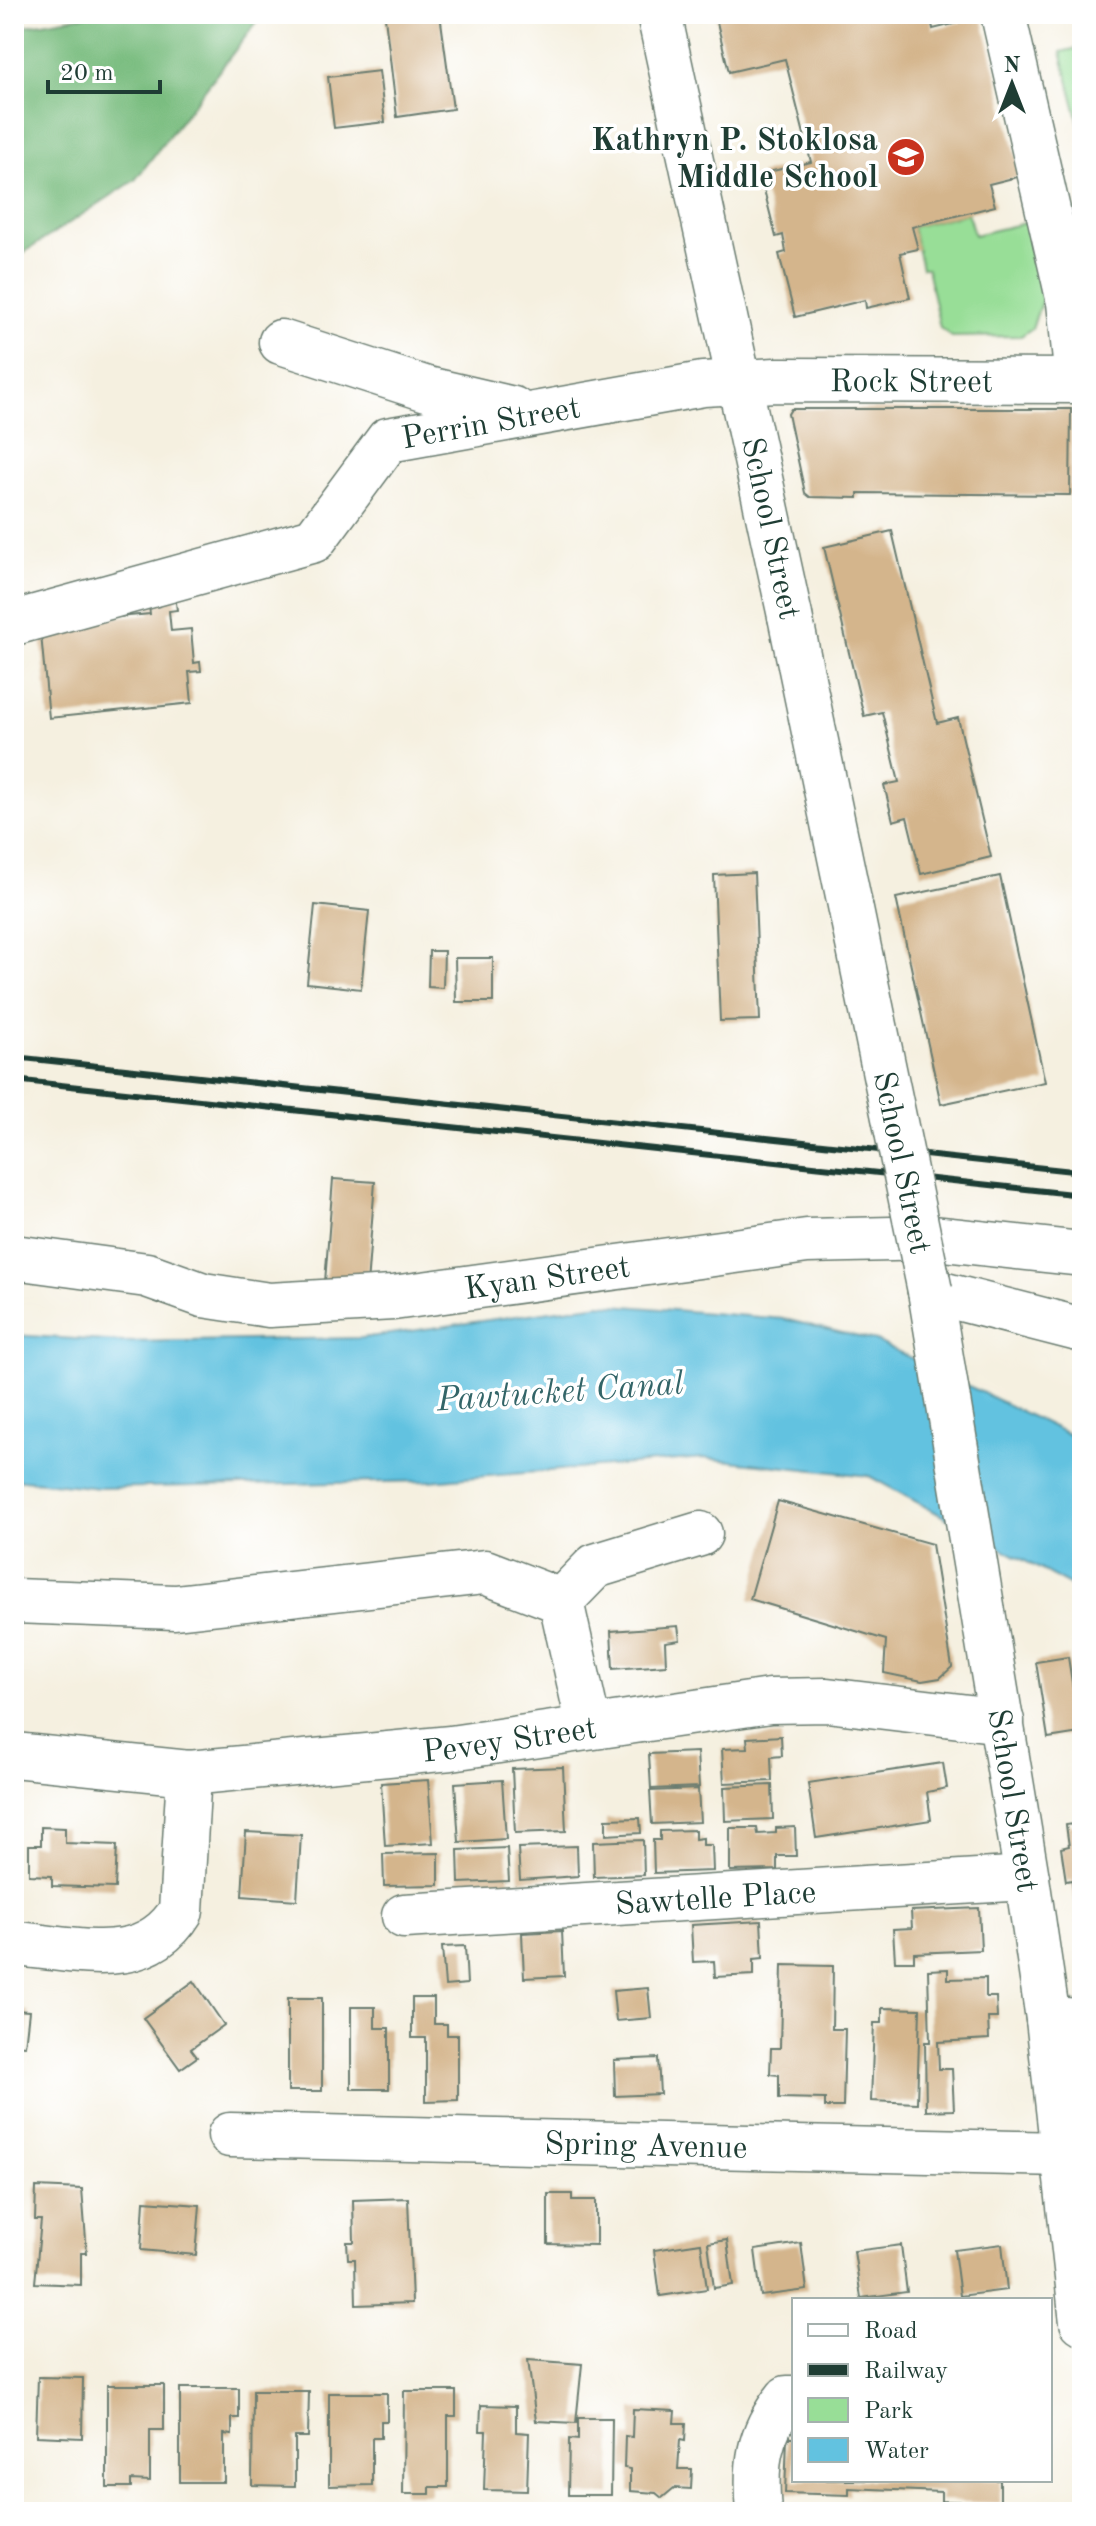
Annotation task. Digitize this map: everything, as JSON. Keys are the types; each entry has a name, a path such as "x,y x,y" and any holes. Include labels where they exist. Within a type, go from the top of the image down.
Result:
{"street":[{"name":"School Street","path":"659,14 790,616 930,1291 1027,1878 1065,2020 1063,2154 1081,2312"},
{"path":"1003,14 1069,302 1079,381"},
{"path":"281,342 427,389 529,413"},
{"name":"Rock Street","path":"740,381 1079,381"},
{"name":"Perrin Street","path":"14,623 314,540 388,440 529,413 703,384 740,381"},
{"name":"Kyan Street","path":"14,1257 147,1275 203,1295 269,1305 393,1298 807,1241 934,1238 1082,1254"},
{"path":"930,1291 1082,1330"},
{"path":"561,1601 595,1566 700,1534"},
{"path":"14,1601 175,1607 485,1572 561,1601"},
{"path":"561,1601 589,1727"},
{"name":"Pevey Street","path":"14,1755 189,1773 451,1748 770,1701 827,1700 1002,1721"},
{"path":"14,1944 132,1951 153,1943 169,1930 181,1911 189,1773"},
{"name":"Sawtelle Place","path":"404,1916 1027,1878"},
{"name":"Spring Avenue","path":"230,2135 1063,2154"},
{"path":"759,2512 755,2469 770,2419 787,2398 792,2398"}],"green space":[{"path":"93,14 285,14 260,18 135,180 14,259 14,28"},
{"path":"1082,47 1082,134 1061,52"},
{"path":"968,213 974,235 1029,222 1042,300 1032,328 1021,336 952,337 940,328 927,268 922,268 912,227"}],"water":[{"name":"Pawtucket Canal","path":"600,1304 784,1319 876,1341 1082,1441 1082,1592 869,1476 703,1458 429,1481 100,1488 14,1479 14,1335 121,1342 362,1338"}],"building":[{"path":"440,14 453,109 397,117 385,17"},
{"path":"715,14 930,14 933,29 982,17 1021,176 989,184 995,206 912,227 918,249 900,253 910,298 866,308 865,300 795,317 779,254 786,252 783,235 776,237 760,174 811,162 785,59 729,72"},
{"path":"379,71 385,122 334,128 328,77"},
{"path":"791,409 1071,409 1070,495 858,493 858,498 810,497 805,493 788,414"},
{"path":"892,531 937,723 958,718 991,857 921,874 907,817 893,821 884,785 899,782 882,712 864,716 824,547"},
{"path":"175,596 177,610 169,611 171,631 191,629 194,663 200,662 201,671 189,672 192,703 49,718 40,624 150,614 148,598"},
{"path":"754,873 760,1020 720,1021 714,875"},
{"path":"1000,876 1045,1082 941,1104 896,898"},
{"path":"315,905 369,911 361,989 307,983"},
{"path":"429,951 444,951 443,988 428,987"},
{"path":"455,958 493,958 493,1002 456,1002"},
{"path":"333,1179 375,1182 367,1285 325,1282"},
{"path":"778,1501 932,1544 952,1667 940,1678 922,1681 884,1673 886,1640 750,1599"},
{"path":"678,1626 680,1640 665,1642 666,1665 613,1669 611,1631"},
{"path":"1068,1657 1080,1733 1048,1738 1036,1662"},
{"path":"781,1736 782,1756 771,1757 772,1781 724,1783 722,1749 748,1748 747,1738"},
{"path":"697,1752 699,1787 651,1789 649,1754"},
{"path":"943,1763 947,1788 927,1792 931,1820 816,1838 808,1783"},
{"path":"563,1767 566,1831 515,1833 512,1769"},
{"path":"428,1780 433,1843 385,1846 381,1783"},
{"path":"502,1780 506,1839 459,1842 455,1783"},
{"path":"772,1785 773,1819 725,1821 724,1787"},
{"path":"698,1789 700,1822 652,1824 650,1791"},
{"path":"640,1818 641,1833 606,1835 606,1819"},
{"path":"1082,1823 1080,1941 1072,1880 1066,1881 1061,1848 1069,1846 1066,1825"},
{"path":"41,1827 65,1828 65,1843 117,1845 115,1888 52,1886 52,1876 29,1875 29,1845 41,1845"},
{"path":"795,1827 796,1856 777,1856 777,1870 730,1871 730,1828 757,1828 758,1834 776,1833 776,1828"},
{"path":"695,1830 695,1839 703,1838 703,1845 712,1845 713,1871 654,1873 653,1840 660,1840 660,1831"},
{"path":"246,1832 301,1835 297,1900 242,1896"},
{"path":"643,1840 644,1875 594,1877 593,1842"},
{"path":"577,1846 578,1876 520,1880 518,1848"},
{"path":"507,1848 509,1881 459,1883 458,1850"},
{"path":"439,1853 439,1885 384,1886 383,1854"},
{"path":"979,1908 981,1950 914,1953 914,1961 895,1961 893,1929 912,1928 911,1911"},
{"path":"761,1921 763,1958 754,1959 754,1975 715,1977 714,1961 693,1962 691,1925"},
{"path":"562,1931 564,1976 524,1978 522,1933"},
{"path":"465,1946 467,1984 445,1986 442,1947"},
{"path":"782,1965 833,1966 832,2029 845,2029 843,2107 825,2107 825,2099 779,2098 779,2075 770,2074 771,2048 780,2048"},
{"path":"948,1969 948,1979 986,1978 986,1997 996,1997 997,2018 988,2018 989,2039 938,2042 939,2069 952,2069 954,2110 926,2111 925,2042 930,2042 928,1970"},
{"path":"194,1981 224,2025 191,2049 197,2057 180,2069 143,2018"},
{"path":"648,1988 651,2018 616,2021 613,1991"},
{"path":"288,1998 322,1998 322,2091 288,2091"},
{"path":"412,1998 434,1998 434,2024 447,2024 447,2035 458,2035 458,2100 426,2101 426,2038 412,2038"},
{"path":"351,2007 375,2007 375,2028 389,2028 389,2089 351,2089"},
{"path":"882,2008 920,2009 917,2103 871,2101 874,2023 882,2023"},
{"path":"14,2010 29,2011 25,2046 14,2045"},
{"path":"658,2058 660,2094 615,2096 614,2060"},
{"path":"36,2187 82,2189 87,2253 81,2253 81,2285 35,2283 41,2220 35,2220"},
{"path":"548,2194 572,2194 572,2200 596,2200 596,2245 548,2244"},
{"path":"408,2198 412,2303 356,2305 355,2259 348,2259 347,2242 354,2242 353,2200"},
{"path":"144,2201 200,2205 196,2255 141,2250"},
{"path":"727,2240 733,2285 714,2288 708,2243"},
{"path":"701,2243 707,2289 660,2296 654,2250"},
{"path":"801,2243 807,2290 761,2296 755,2250"},
{"path":"1002,2244 1007,2290 960,2296 954,2250"},
{"path":"901,2245 907,2292 861,2298 854,2251"},
{"path":"528,2360 582,2364 576,2423 536,2421"},
{"path":"38,2377 83,2378 82,2438 36,2436"},
{"path":"107,2385 164,2385 164,2430 150,2430 150,2481 131,2480 131,2487 107,2487"},
{"path":"180,2388 239,2388 239,2418 232,2418 232,2435 224,2434 224,2482 180,2482"},
{"path":"253,2391 309,2391 308,2437 295,2437 295,2486 252,2485"},
{"path":"404,2391 456,2391 456,2416 448,2416 448,2487 430,2487 430,2494 403,2494"},
{"path":"329,2393 387,2393 387,2421 381,2421 381,2438 372,2438 372,2485 329,2486"},
{"path":"481,2405 516,2406 516,2432 529,2433 527,2491 484,2490 486,2431 480,2431"},
{"path":"633,2409 675,2411 674,2423 686,2423 685,2441 680,2440 678,2469 692,2469 691,2489 674,2488 662,2498 656,2493 630,2491 630,2469 624,2468 625,2436 632,2437"},
{"path":"578,2418 612,2418 611,2495 568,2495 569,2439 578,2440"},
{"path":"787,2438 792,2438 792,2482 1000,2482 1000,2503 941,2501 941,2492 849,2488 849,2495 785,2493"}],"railway":[{"path":"14,1057 1082,1172"},
{"path":"14,1080 1082,1195"}],"place":[{"name":"Kathryn P. Stoklosa Middle School","path":"906,157"}]}
